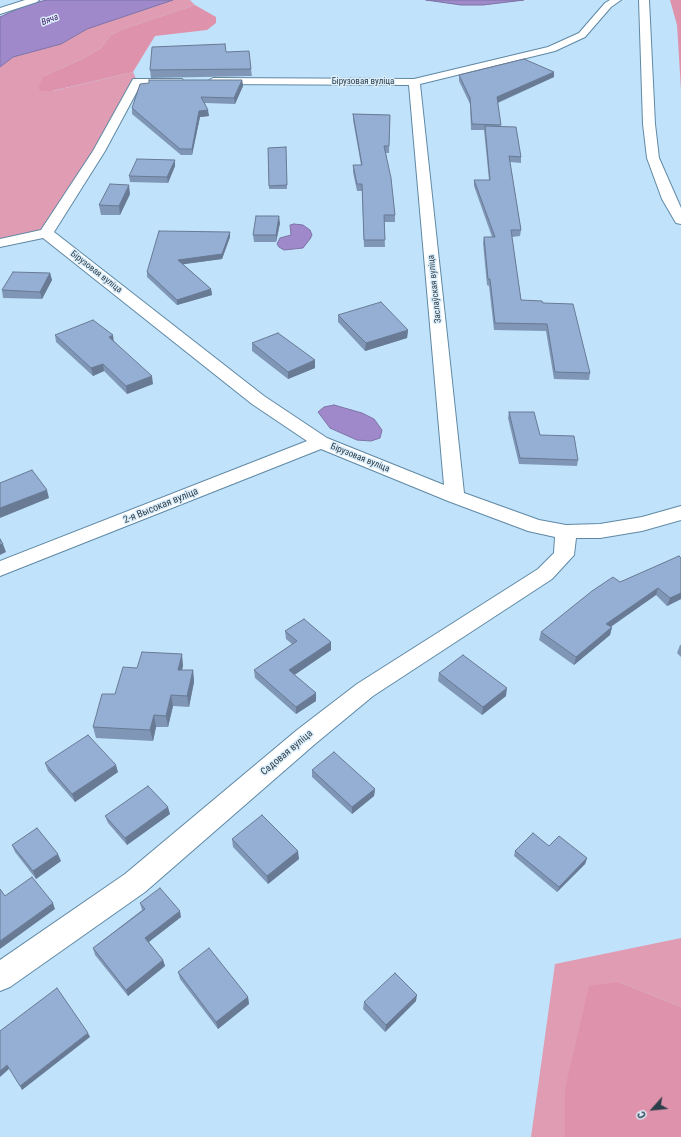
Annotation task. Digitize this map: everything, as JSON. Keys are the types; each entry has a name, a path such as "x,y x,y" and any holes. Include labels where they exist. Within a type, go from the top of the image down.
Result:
{"main road":[{"path":"644,0 649,124 653,158 670,199 681,220"}],"street":[{"path":"0,11 34,0"},
{"name":"Бірузовая вуліца","path":"616,0 608,5 582,35 551,49 414,82 137,81 99,151 46,233 258,400 321,442 455,496 535,526 566,532 600,531 642,524 681,513"},
{"name":"Заслаўская вуліца","path":"414,82 455,496"},
{"path":"0,242 46,233"},
{"name":"2-я Высокая вуліца","path":"0,569 321,442"},
{"name":"Садовая вуліца","path":"0,978 135,883 306,737 364,690 545,574 564,555 566,532"}],"shaded area":[{"path":"173,0 190,0 195,5 123,29 111,35 101,48 82,59 44,76 53,91 133,72 137,81 46,233 0,243 0,67 13,57 61,44 87,29"},
{"path":"670,0 681,0 681,90 677,25"},
{"path":"195,5 216,17 216,23 207,30 155,36 133,72 52,91 41,91 38,88 44,76 82,59 101,48 111,35 123,29"},
{"path":"681,938 681,1007 619,982 565,1089 565,1137 531,1137 555,964"},
{"path":"619,982 681,1007 681,1137 565,1137 565,1089 589,986"}],"water":[{"name":"Вяча","path":"46,0 173,0 87,29 61,44 13,57 0,67 0,17 24,6"},
{"path":"426,0 524,0 483,5 461,5"},
{"path":"290,225 303,225 310,230 312,235 303,248 284,250 277,244 280,238 291,235"},
{"path":"334,405 362,413 374,419 382,430 380,438 371,441 357,440 330,428 318,412 324,407"}],"building":[{"path":"225,44 226,52 249,51 251,69 150,70 152,47"},
{"path":"524,59 554,72 497,97 501,125 472,124 470,98 459,75"},
{"path":"149,80 242,80 234,98 201,97 208,110 199,111 192,149 180,149 132,108 140,84 149,83"},
{"path":"353,114 390,115 389,146 384,146 391,178 395,215 384,215 385,240 364,240 362,184 357,184 353,165 362,165"},
{"path":"485,126 516,127 521,157 509,156 521,230 511,230 521,300 542,301 543,303 573,304 590,373 555,372 547,324 495,323 490,279 488,279 484,237 495,237 474,180 490,180"},
{"path":"286,147 287,185 269,186 268,148"},
{"path":"137,159 175,160 167,177 129,176"},
{"path":"110,184 129,185 119,206 99,205"},
{"path":"256,216 279,216 276,235 253,235"},
{"path":"159,231 230,232 222,254 178,260 211,289 177,300 147,272"},
{"path":"13,272 50,273 40,292 2,290"},
{"path":"381,302 408,330 366,343 338,315"},
{"path":"93,320 113,335 109,337 152,376 126,386 103,364 91,368 55,335"},
{"path":"278,333 315,360 288,372 252,343"},
{"path":"509,412 534,412 540,435 574,436 578,460 520,458"},
{"path":"32,470 47,490 0,508 0,483"},
{"path":"679,556 681,558 681,593 670,598 658,588 606,624 612,627 576,657 541,632 592,591 613,577 620,582"},
{"path":"304,619 331,642 289,670 316,693 296,707 254,670 297,641 285,631"},
{"path":"142,652 182,654 178,670 193,670 187,696 171,695 166,716 154,715 150,730 93,727 102,694 115,694 123,667 137,668"},
{"path":"463,655 507,688 483,707 439,673"},
{"path":"88,735 116,765 72,794 45,763"},
{"path":"334,752 375,789 352,807 312,770"},
{"path":"148,786 168,807 125,838 105,816"},
{"path":"262,815 298,851 267,876 232,839"},
{"path":"37,828 58,854 33,871 12,845"},
{"path":"533,833 549,846 559,836 587,858 559,887 515,851"},
{"path":"32,877 53,903 0,941 0,889 5,896"},
{"path":"160,888 180,911 145,938 163,960 126,990 93,948 145,909 140,903"},
{"path":"209,948 248,997 216,1022 178,972"},
{"path":"395,973 417,995 386,1025 364,1002"},
{"path":"57,988 88,1033 20,1086 7,1065 0,1071 0,1031"}]}
